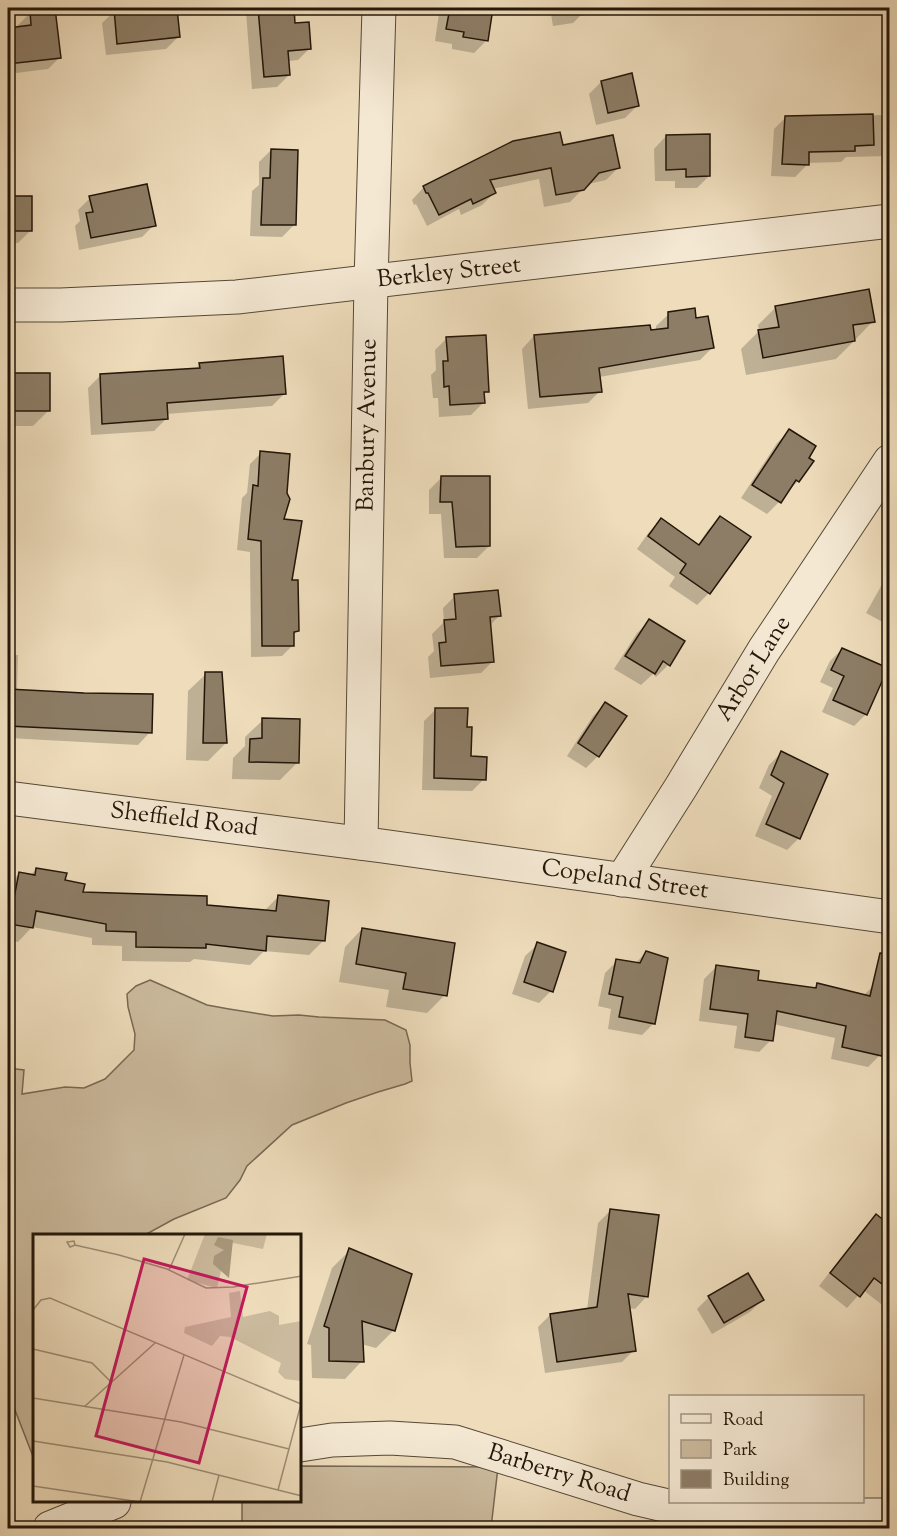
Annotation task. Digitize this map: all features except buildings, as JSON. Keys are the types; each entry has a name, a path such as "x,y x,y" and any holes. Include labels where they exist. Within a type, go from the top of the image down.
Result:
{"street":[{"name":"Banbury Avenue","path":"361,843 371,282 379,8"},
{"name":"Berkley Street","path":"8,305 62,305 237,297 890,221"},
{"name":"Arbor Lane","path":"622,880 764,650 889,463"},
{"name":"Sheffield Road","path":"8,798 361,843"},
{"name":"Copeland Street","path":"361,843 890,917"},
{"name":"Barberry Road","path":"302,1445 332,1440 390,1438 455,1442 627,1496 667,1517 690,1511 890,1515"},
{"path":"50,1528 112,1503"}],"green space":[{"path":"150,980 207,1005 273,1016 299,1015 385,1020 406,1030 410,1045 412,1081 346,1103 292,1125 247,1166 240,1180 226,1198 174,1219 147,1234 33,1234 33,1456 8,1392 8,1068 24,1070 22,1094 65,1087 84,1088 105,1079 134,1050 135,1034 127,994 136,986"},
{"path":"302,1466 498,1467 491,1528 242,1528 242,1503 302,1503"}]}
